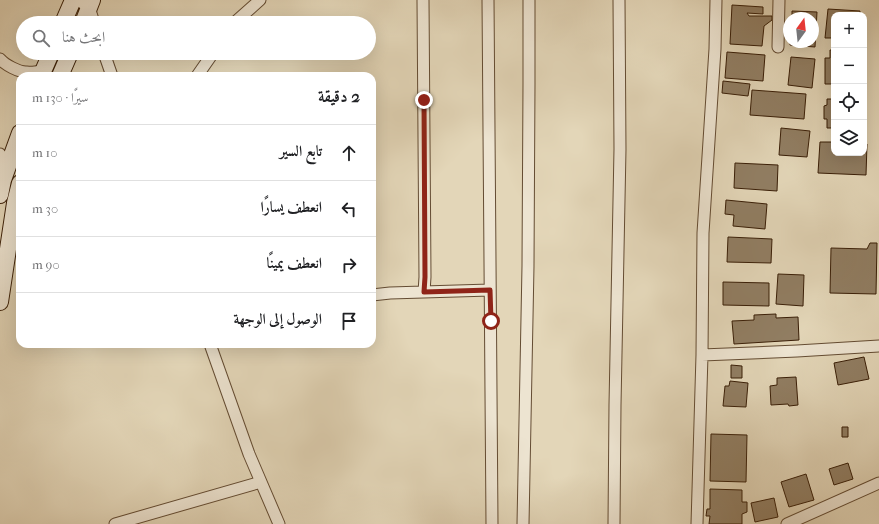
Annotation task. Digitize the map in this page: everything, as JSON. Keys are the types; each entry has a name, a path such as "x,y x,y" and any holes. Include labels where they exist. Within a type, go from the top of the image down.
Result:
{"main road":[{"path":"66,16 73,0"},
{"path":"84,16 86,2"},
{"path":"42,72 48,60"},
{"path":"62,72 67,60"},
{"path":"1,188 16,145"},
{"path":"0,302 16,199"}],"street":[{"path":"242,16 260,0"},
{"path":"424,0 424,292"},
{"path":"488,0 492,524"},
{"path":"523,524 528,258 529,0"},
{"path":"614,524 620,149 619,0"},
{"path":"697,524 702,355 703,233 715,50 716,0"},
{"path":"778,47 779,0"},
{"path":"86,2 91,16"},
{"path":"0,59 3,63 26,72"},
{"path":"106,60 111,72"},
{"path":"200,72 208,60"},
{"path":"0,154 1,188"},
{"path":"376,295 409,292 490,290"},
{"path":"702,355 879,346"},
{"path":"211,348 249,454 279,524"},
{"path":"115,524 261,482"},
{"path":"787,524 879,483"}],"building":[{"path":"732,5 763,7 763,14 747,13 749,16 772,16 772,20 764,26 762,46 730,44"},
{"path":"828,9 860,11 831,12 831,38 825,38"},
{"path":"792,11 817,12 792,12"},
{"path":"831,50 831,84 825,84 825,58 830,58"},
{"path":"727,52 765,55 763,81 725,78"},
{"path":"791,57 815,59 812,88 788,85"},
{"path":"723,81 750,84 748,96 722,93"},
{"path":"752,90 806,94 804,119 750,115"},
{"path":"827,99 831,99 831,128 827,128 827,119 824,119 824,106 827,105"},
{"path":"781,128 810,131 807,157 779,155"},
{"path":"820,142 831,142 831,156 867,156 866,175 818,173"},
{"path":"735,163 778,165 777,191 734,188"},
{"path":"726,200 767,204 765,229 733,226 734,215 725,214"},
{"path":"728,237 772,239 771,263 727,262"},
{"path":"870,243 877,243 876,294 830,293 831,248 867,249"},
{"path":"778,274 804,275 803,306 776,304"},
{"path":"723,282 769,283 769,306 723,305"},
{"path":"776,314 776,318 798,317 799,340 734,344 732,321 754,320 754,315"},
{"path":"864,357 869,379 838,385 834,363"},
{"path":"731,365 742,366 742,378 731,378"},
{"path":"796,377 798,405 771,405 770,386 777,385 777,378"},
{"path":"730,381 748,383 746,407 723,406 725,386 729,386"},
{"path":"842,427 848,427 848,437 842,437"},
{"path":"711,434 747,435 746,482 710,481"},
{"path":"848,463 853,479 834,485 829,469"},
{"path":"806,474 814,500 789,507 781,482"},
{"path":"710,489 742,490 742,502 747,502 747,512 742,514 742,524 709,524 710,516 706,516 707,509 710,509"},
{"path":"774,498 778,517 755,522 751,503"}],"route":[{"path":"424,100 424,292 490,290 491,321"}]}
